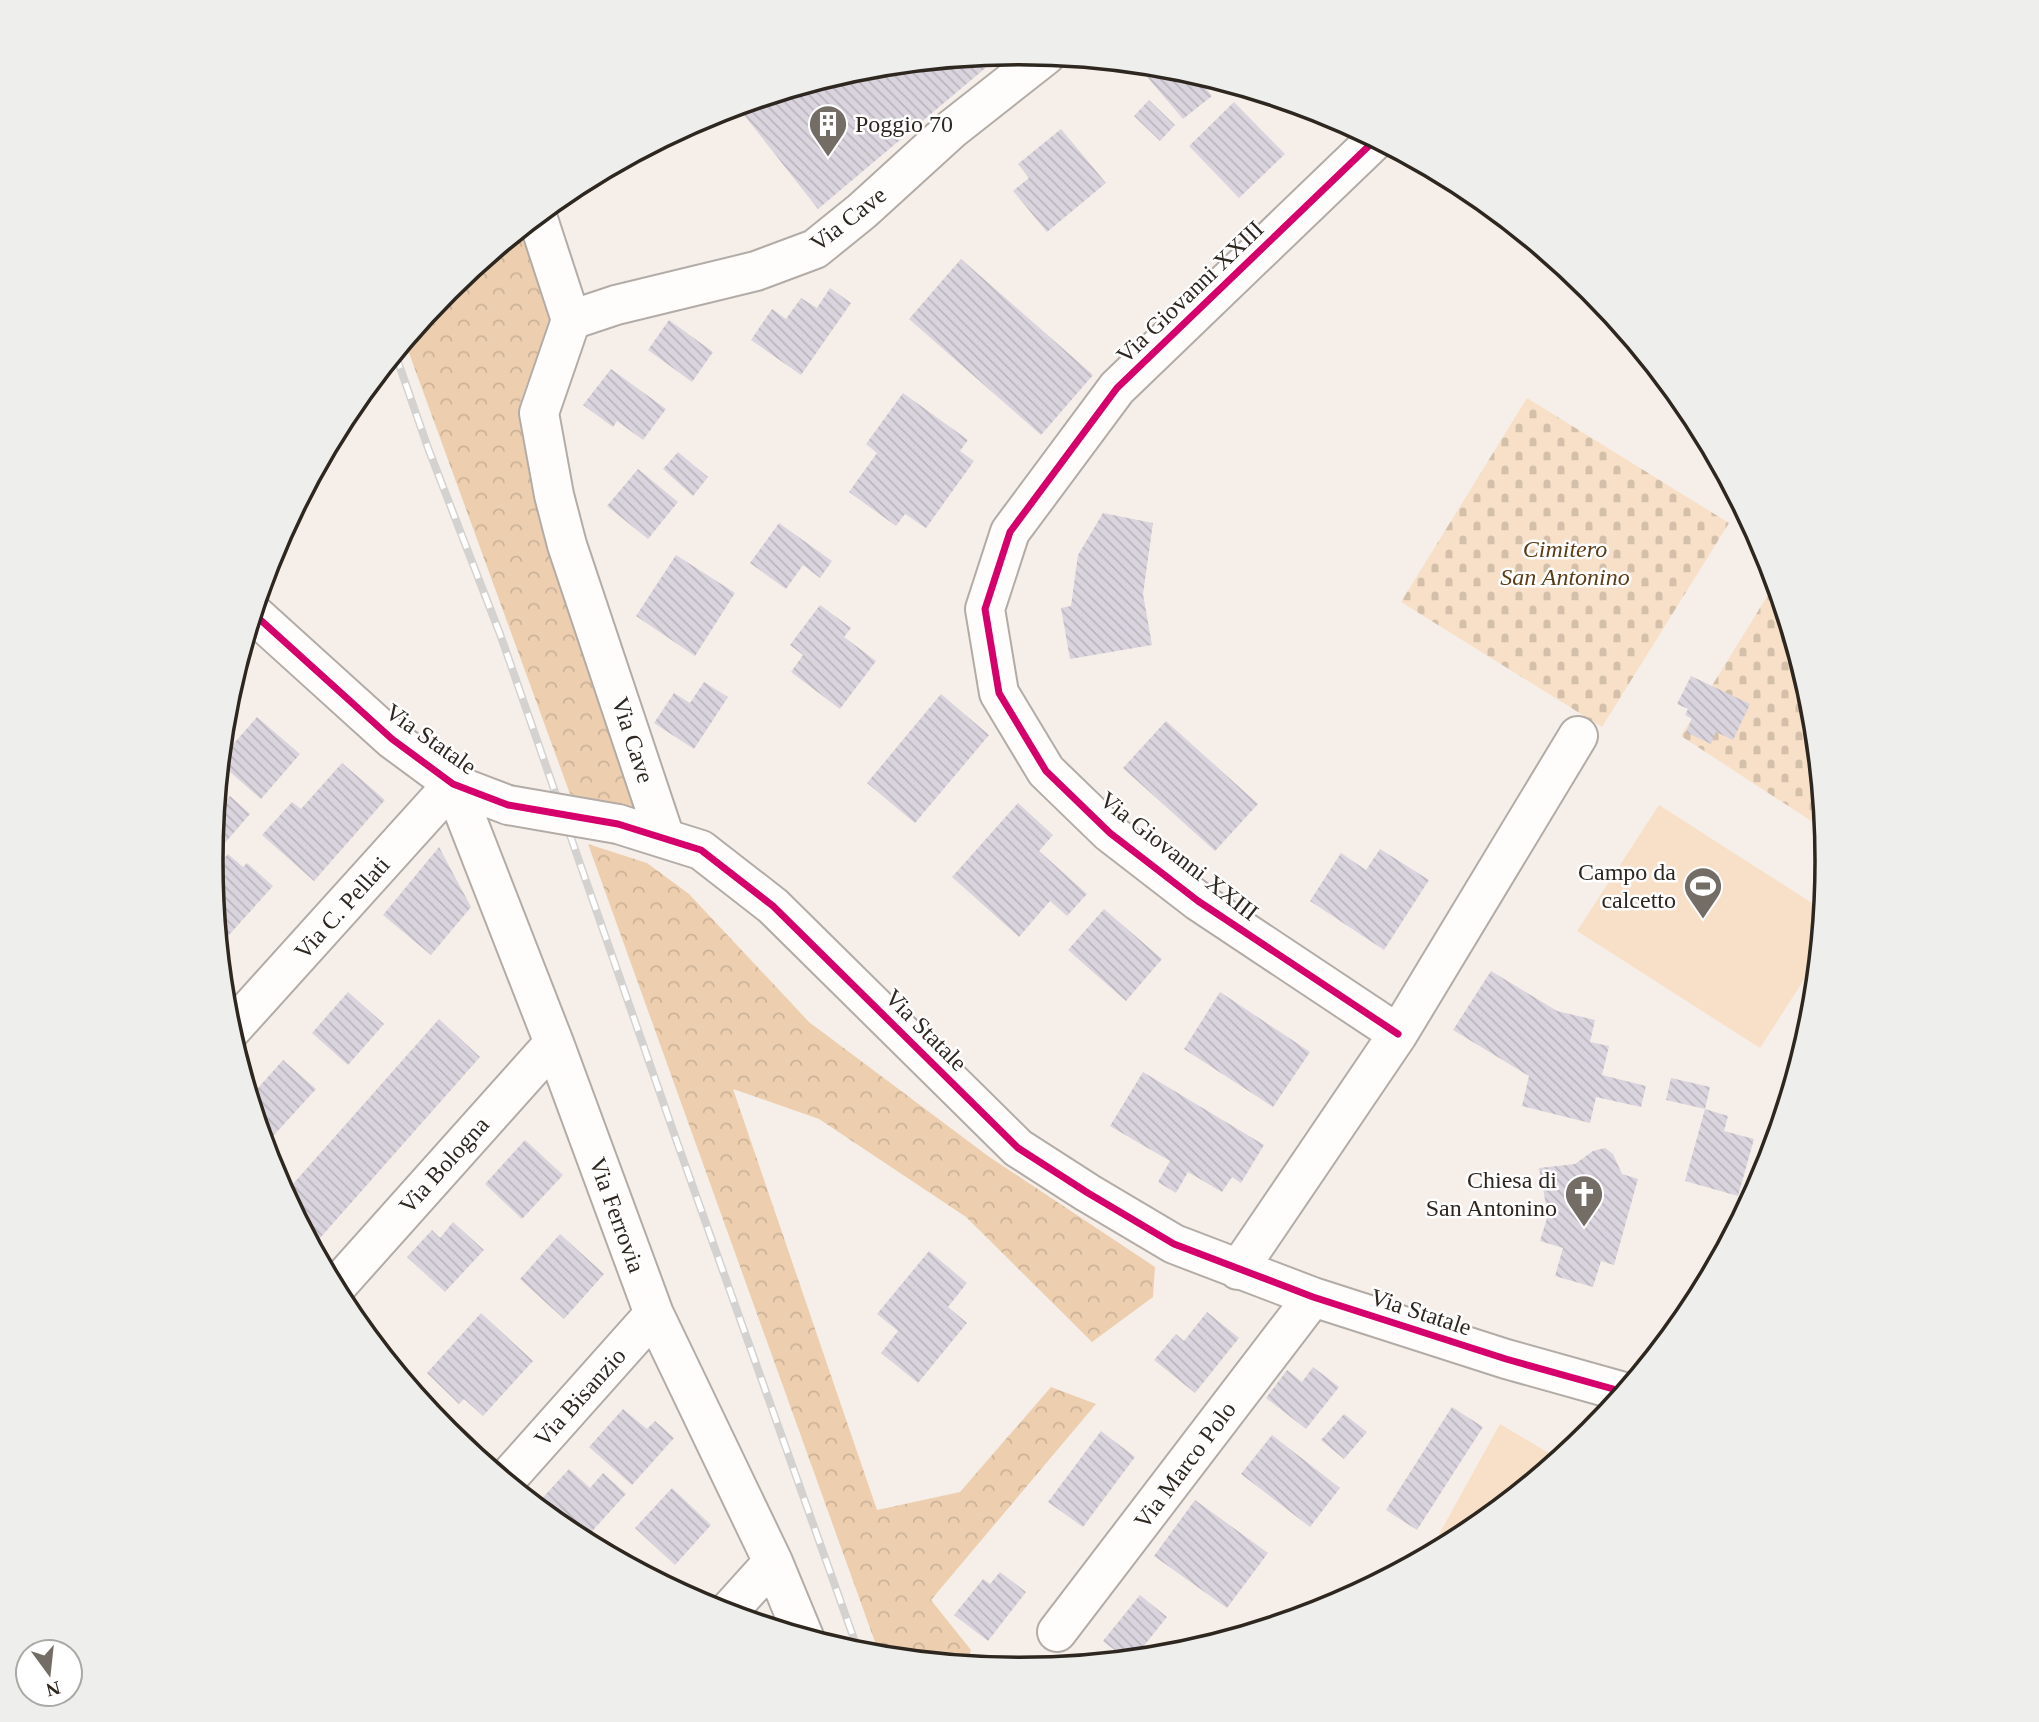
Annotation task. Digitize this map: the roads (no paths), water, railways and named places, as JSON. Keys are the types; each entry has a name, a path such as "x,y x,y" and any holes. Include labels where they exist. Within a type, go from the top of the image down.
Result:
{"street":[{"name":"Via Cave","path":"665,838 567,545 541,427 539,413 570,320 616,305 756,271 815,249 862,211 952,129 1033,65"},
{"name":"Via Giovanni XXIII","path":"1369,146 1117,388 1010,533 985,609 999,693 1046,771 1110,833 1198,901 1398,1034"},
{"path":"540,225 570,320"},
{"name":"Via Statale","path":"258,629 392,739 453,784 508,805 618,824 701,850 773,906 1018,1147 1088,1193 1174,1244 1313,1297 1506,1359 1615,1389"},
{"path":"1238,1270 1398,1034 1577,736"},
{"name":"Via C. Pellati","path":"240,1020 453,784"},
{"name":"Via Ferrovia","path":"453,784 554,1042 654,1314 773,1562 799,1626"},
{"name":"Via Bologna","path":"343,1279 554,1042"},
{"name":"Via Marco Polo","path":"1057,1632 1313,1297"},
{"name":"Via Bisanzio","path":"511,1474 654,1314"},
{"path":"735,1604 773,1562"}],"railway":[{"path":"399,363 428,448 500,634 854,1640"}],"place":[{"name":"Poggio 70","path":"828,158"},
{"name":"Campo da calcetto","path":"1703,920"},
{"name":"Chiesa di San Antonino","path":"1584,1228"}],"park label":[{"name":"Cimitero San Antonino","path":"1565,563"}]}
